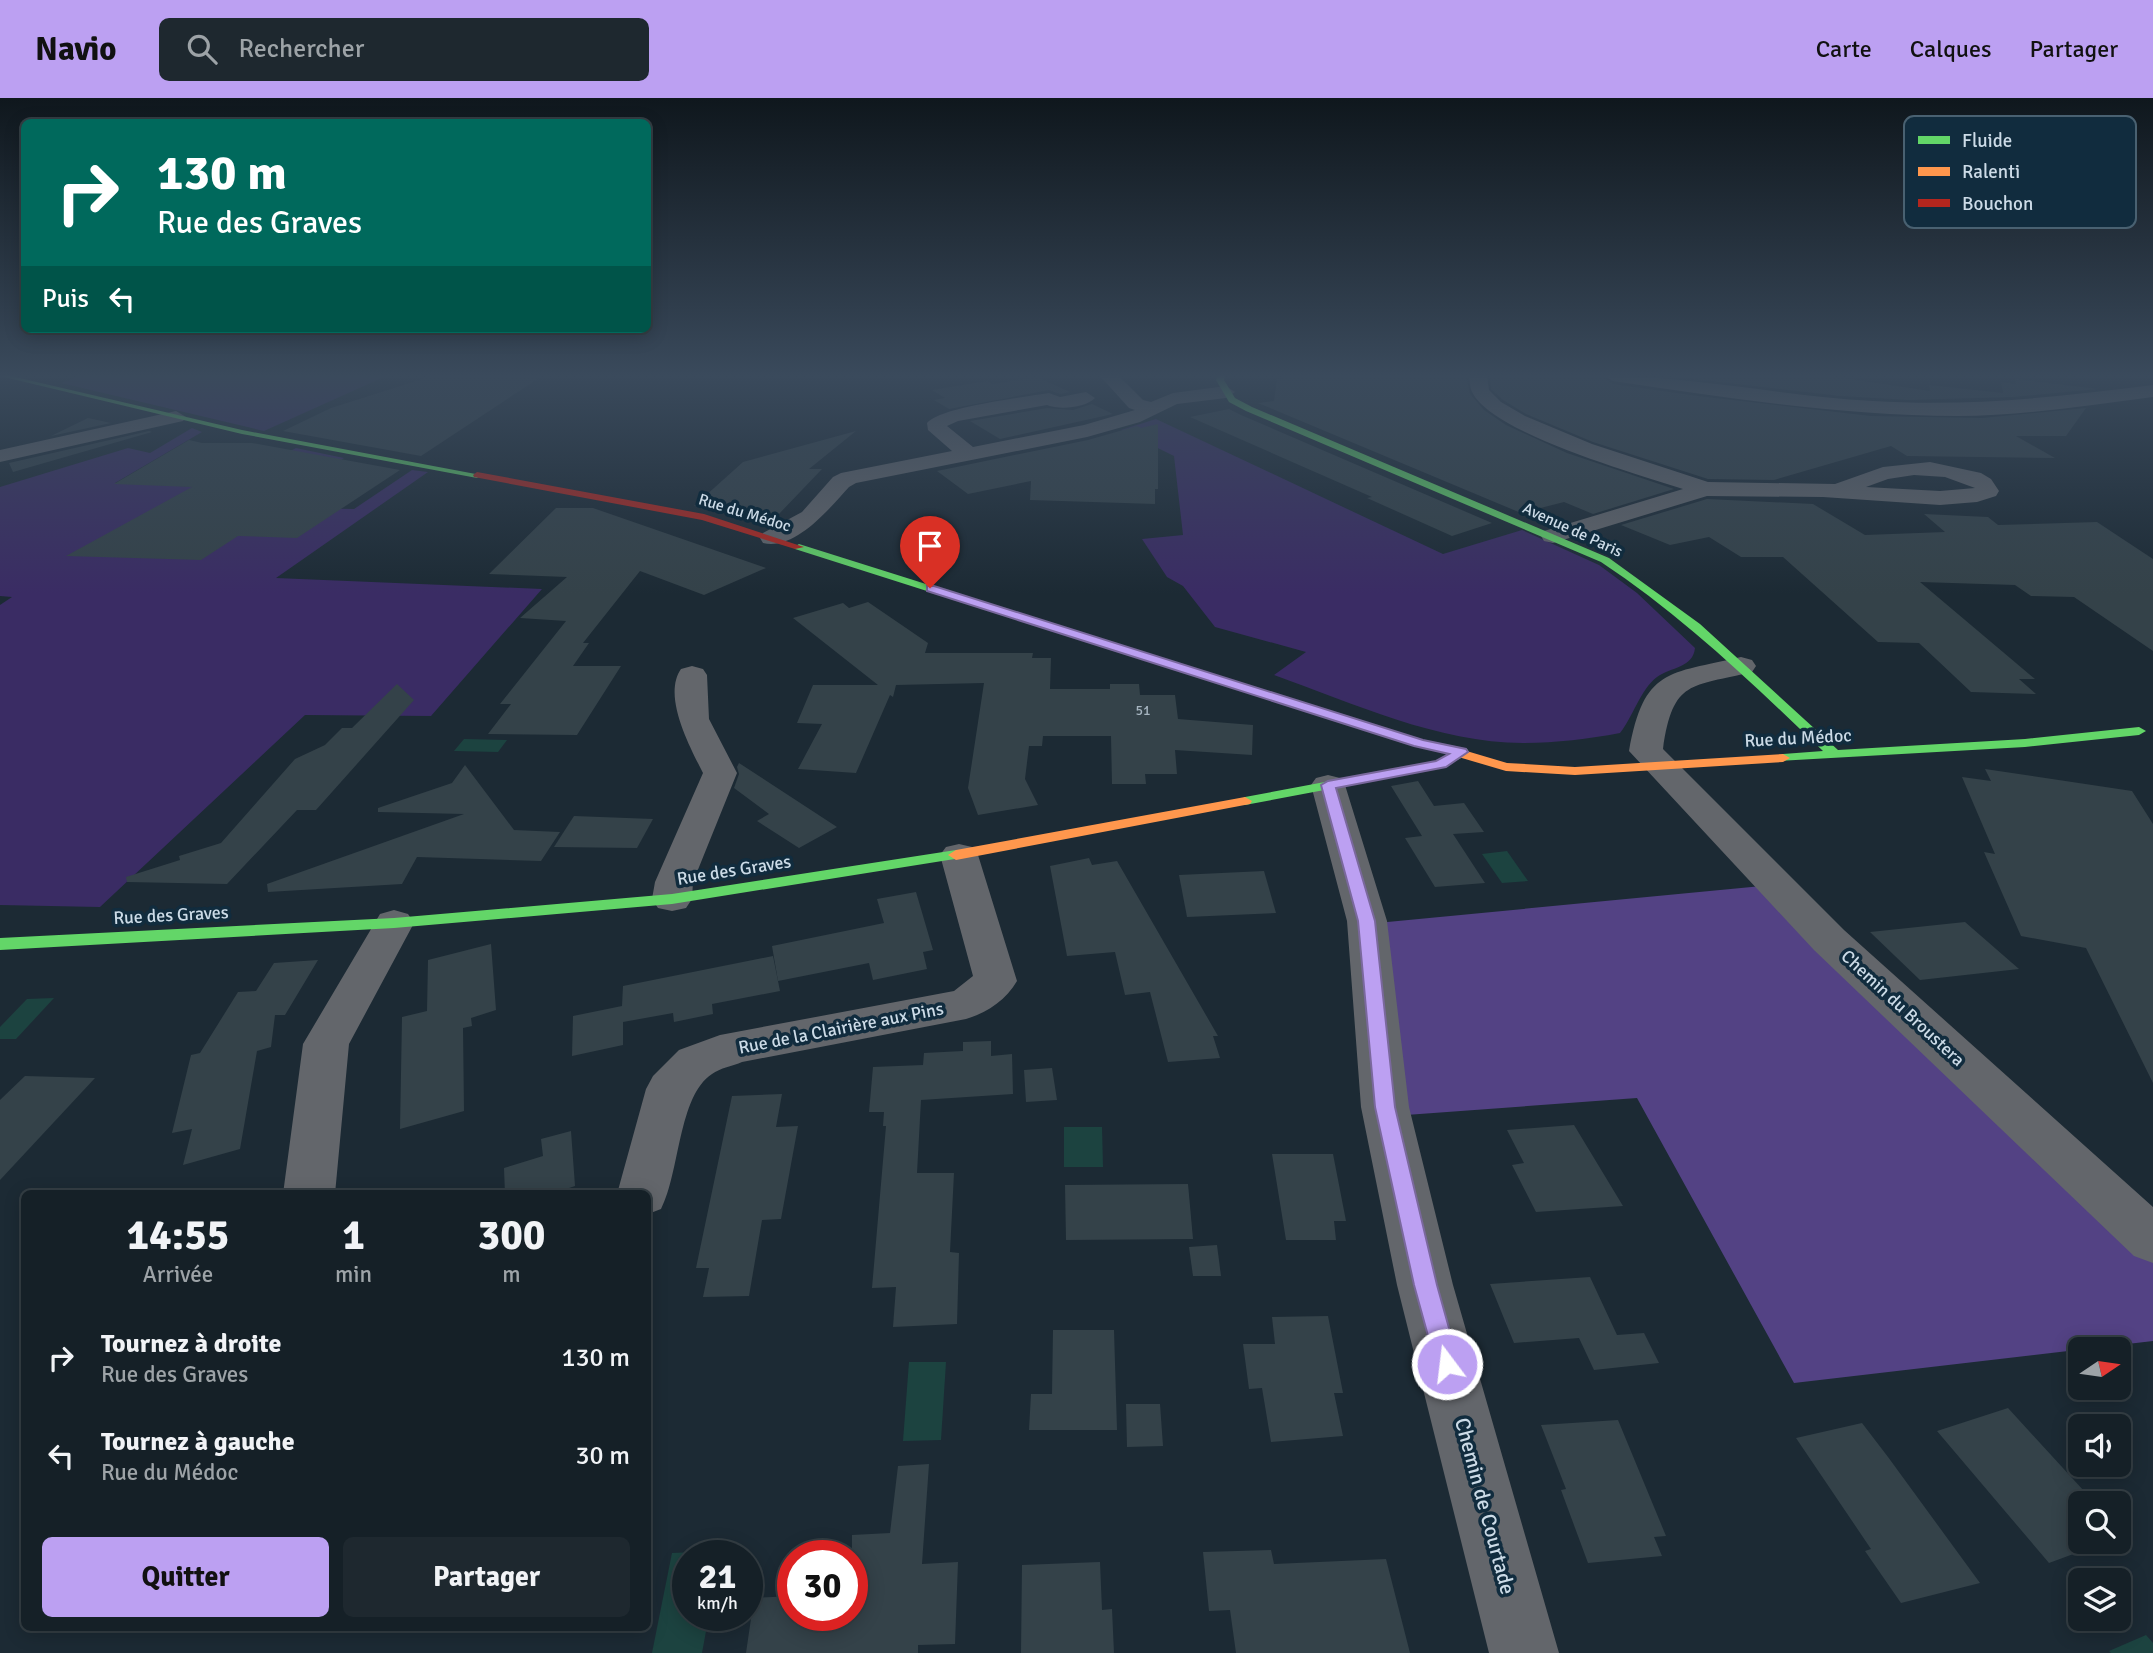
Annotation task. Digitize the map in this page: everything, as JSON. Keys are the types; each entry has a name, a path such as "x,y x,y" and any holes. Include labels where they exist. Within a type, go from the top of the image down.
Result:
{"street":[{"path":"0,456 34,449"},
{"name":"Rue du Médoc","path":"335,449 672,509 772,538 1419,743 1461,752 1506,767 1575,771 1644,756 1813,735 2146,731"},
{"path":"961,449 968,454"},
{"path":"772,538 810,517 841,482 996,449"},
{"name":"Avenue de Paris","path":"1344,449 1553,536 1605,560 1650,588 1741,666 1835,755"},
{"path":"1592,449 1706,489"},
{"path":"1553,536 1706,489 1970,497 1983,495 1988,491 1985,483 1972,477 1926,467 1891,471 1838,491"},
{"path":"1644,756 1650,726 1664,692 1682,681 1741,666"},
{"path":"672,899 674,882 720,773 693,719 692,675"},
{"name":"Rue du Médoc","path":"1644,756 1835,755 2025,743 2146,731"},
{"name":"Rue du Médoc","path":"1461,752 1561,754"},
{"name":"Rue des Graves","path":"0,944 394,923 672,899 959,855 1441,764 1461,752"},
{"name":"Chemin du Broustera","path":"1644,756 1829,940 2153,1240"},
{"name":"Chemin de Courtade","path":"1328,785 1367,921 1385,1107 1393,1145 1425,1285 1524,1653"},
{"name":"Rue de la Clairière aux Pins","path":"644,1190 670,1089 695,1062 736,1047 966,1004 996,981 959,855"},
{"path":"309,1190 326,1044 394,923"}],"shaded area":[{"path":"126,449 150,453 157,449 174,449 115,483 221,488 299,449 344,458 275,501 306,508 354,509 412,470 428,472 276,578 542,589 431,716 305,715 100,907 0,905 0,605 12,597 0,596 0,487"},
{"path":"1159,449 1219,449 1443,554 1522,530 1599,565 1637,593 1695,648 1693,655 1686,663 1651,682 1620,733 1548,742 1491,741 1428,729 1274,675 1306,652 1215,627 1183,586 1167,577 1142,539 1183,535 1174,456"},
{"path":"464,739 507,740 498,752 454,751"},
{"path":"1507,851 1528,881 1502,883 1482,854"},
{"path":"1762,886 2153,1257 2153,1341 2132,1343 2132,1337 2068,1337 2068,1351 1794,1383 1637,1098 1406,1115 1377,923"},
{"path":"54,998 16,1039 0,1039 0,1027 27,999"},
{"path":"1064,1127 1102,1127 1103,1167 1064,1167"},
{"path":"909,1362 946,1362 941,1440 903,1441"},
{"path":"672,1553 672,1631 706,1631 702,1653 652,1653"},
{"path":"2146,1635 2153,1643 2153,1653 2109,1651"}],"building":[{"path":"72,449 94,449 13,472 9,463"},
{"path":"174,449 283,449 400,470 297,538 238,536 201,560 66,556 192,487 114,484"},
{"path":"380,449 432,449 421,456"},
{"path":"792,449 834,449 809,469 822,469 779,514 694,506 743,462"},
{"path":"1046,449 1158,449 1158,489 1155,489 1155,504 1030,500 1031,481 968,494 937,471"},
{"path":"1262,449 1319,449 1492,523 1452,536 1367,498 1372,497"},
{"path":"1367,449 1557,449 1674,489 1593,514 1564,502 1521,513"},
{"path":"1613,449 1882,449 1774,480 1708,479"},
{"path":"1895,449 2038,449 2055,458 1907,456"},
{"path":"1707,499 1813,504 1865,535 1945,532 1924,514 1988,517 1998,525 2097,522 2153,559 2153,651 2074,597 2031,596 2015,585 1920,582 2035,679 2019,679 2036,694 1971,692 1919,643 1878,642 1783,557 1741,557 1709,537 1670,545 1621,525"},
{"path":"556,508 593,508 766,568 704,595 640,571 583,643 589,643 573,666 621,666 577,735 488,734 511,704 500,704 566,621 520,618 567,577 489,574"},
{"path":"868,602 928,643 925,653 1033,653 1032,658 1051,658 1050,689 1110,689 1110,684 1139,684 1140,695 1175,695 1178,719 1253,725 1252,755 1175,750 1177,774 1145,774 1146,784 1112,784 1111,736 1043,736 1042,746 1029,746 1025,779 1038,805 978,815 968,788 984,683 896,685 893,697 890,695 856,773 798,769 822,724 797,723 813,685 878,685 793,618 843,603 849,608"},
{"path":"397,684 414,700 316,810 297,810 227,884 127,882 126,877 180,860 179,856 221,843 295,759 325,745 342,728 352,728"},
{"path":"739,763 837,827 799,848 757,821 769,814 734,788 739,774"},
{"path":"465,765 514,830 560,832 541,861 417,857 402,884 268,892 267,884 464,814 378,812 378,808 452,783"},
{"path":"1985,769 2132,791 2153,824 2153,1083 2086,948 2021,936 1984,852 1995,854 1962,777 1991,781"},
{"path":"1418,781 1434,806 1464,803 1484,832 1453,834 1485,883 1435,887 1405,838 1422,836 1391,786"},
{"path":"574,816 653,819 637,848 554,847"},
{"path":"1089,858 1092,865 1117,861 1218,1036 1213,1036 1220,1058 1168,1062 1150,992 1125,995 1115,952 1067,956 1050,866"},
{"path":"1264,871 1276,913 1187,917 1179,875"},
{"path":"916,892 933,950 923,952 927,969 873,980 869,963 778,981 772,946 884,923 877,899"},
{"path":"1965,922 2019,969 1920,980 1870,932"},
{"path":"491,944 496,1010 471,1018 472,1026 463,1028 464,1111 400,1129 402,1017 427,1011 428,960"},
{"path":"773,956 780,991 712,1004 713,1014 674,1022 673,1013 623,1022 623,1045 572,1056 573,1016 622,1006 623,986"},
{"path":"318,960 285,1015 275,1015 271,1047 257,1051 240,1149 183,1165 192,1129 172,1133 191,1055 200,1053 238,992 256,991 274,963"},
{"path":"991,1041 991,1056 1012,1054 1013,1094 921,1100 917,1173 954,1173 950,1252 959,1253 957,1324 893,1327 896,1287 872,1288 886,1126 883,1126 884,1112 869,1112 873,1067 923,1065 924,1053 963,1051 963,1042"},
{"path":"1052,1068 1057,1100 1026,1102 1024,1070"},
{"path":"25,1076 95,1078 0,1180 0,1100"},
{"path":"782,1094 776,1127 798,1126 781,1219 762,1220 749,1296 703,1297 709,1268 696,1268 732,1096"},
{"path":"1574,1125 1623,1206 1536,1212 1512,1165 1524,1163 1507,1130"},
{"path":"571,1131 575,1186 563,1190 505,1190 504,1168 543,1156 541,1139"},
{"path":"1272,1154 1333,1154 1346,1221 1334,1221 1336,1240 1286,1240"},
{"path":"1188,1184 1193,1239 1066,1240 1065,1185"},
{"path":"1217,1245 1221,1276 1193,1276 1189,1247"},
{"path":"1590,1277 1617,1335 1644,1333 1659,1363 1594,1370 1579,1338 1514,1343 1490,1284"},
{"path":"1328,1316 1343,1393 1334,1393 1343,1436 1271,1442 1262,1388 1249,1389 1243,1344 1275,1344 1272,1317"},
{"path":"1053,1330 1114,1330 1117,1430 1029,1430 1031,1394 1052,1394"},
{"path":"1126,1404 1160,1404 1163,1446 1127,1447"},
{"path":"2008,1408 2068,1474 2068,1477 2084,1491 2068,1491 2068,1554 2073,1554 2049,1563 1937,1431"},
{"path":"1618,1420 1666,1536 1654,1537 1662,1556 1588,1563 1561,1490 1566,1489 1541,1425"},
{"path":"1862,1423 1980,1583 1901,1603 1865,1551 1871,1549 1796,1438"},
{"path":"929,1464 922,1564 958,1562 955,1644 918,1645 918,1653 746,1653 749,1631 763,1631 763,1598 777,1597 777,1631 868,1631 868,1540 852,1540 852,1535 890,1533 898,1466"},
{"path":"1271,1550 1274,1564 1386,1559 1410,1653 1236,1653 1230,1610 1209,1611 1203,1552"},
{"path":"1100,1562 1102,1610 1112,1609 1114,1653 1021,1653 1022,1565"}],"traffic: fast":[{"path":"333,449 477,475"},
{"path":"1342,449 1605,560 1667,603 1696,627 1835,755"},
{"path":"799,547 1419,743 1443,748"},
{"path":"1783,758 2025,743 2139,731"},
{"path":"1245,801 1441,764 1462,752"},
{"path":"0,944 394,923 672,899 956,855"}],"traffic: slow":[{"path":"1443,748 1506,767 1575,771 1783,758"},
{"path":"956,855 1245,801"}],"traffic: jam":[{"path":"477,475 704,517 799,547"}],"route":[{"path":"930,588 1419,743 1461,752 1441,764 1328,785 1367,921 1385,1107 1425,1285 1447,1364"}]}
